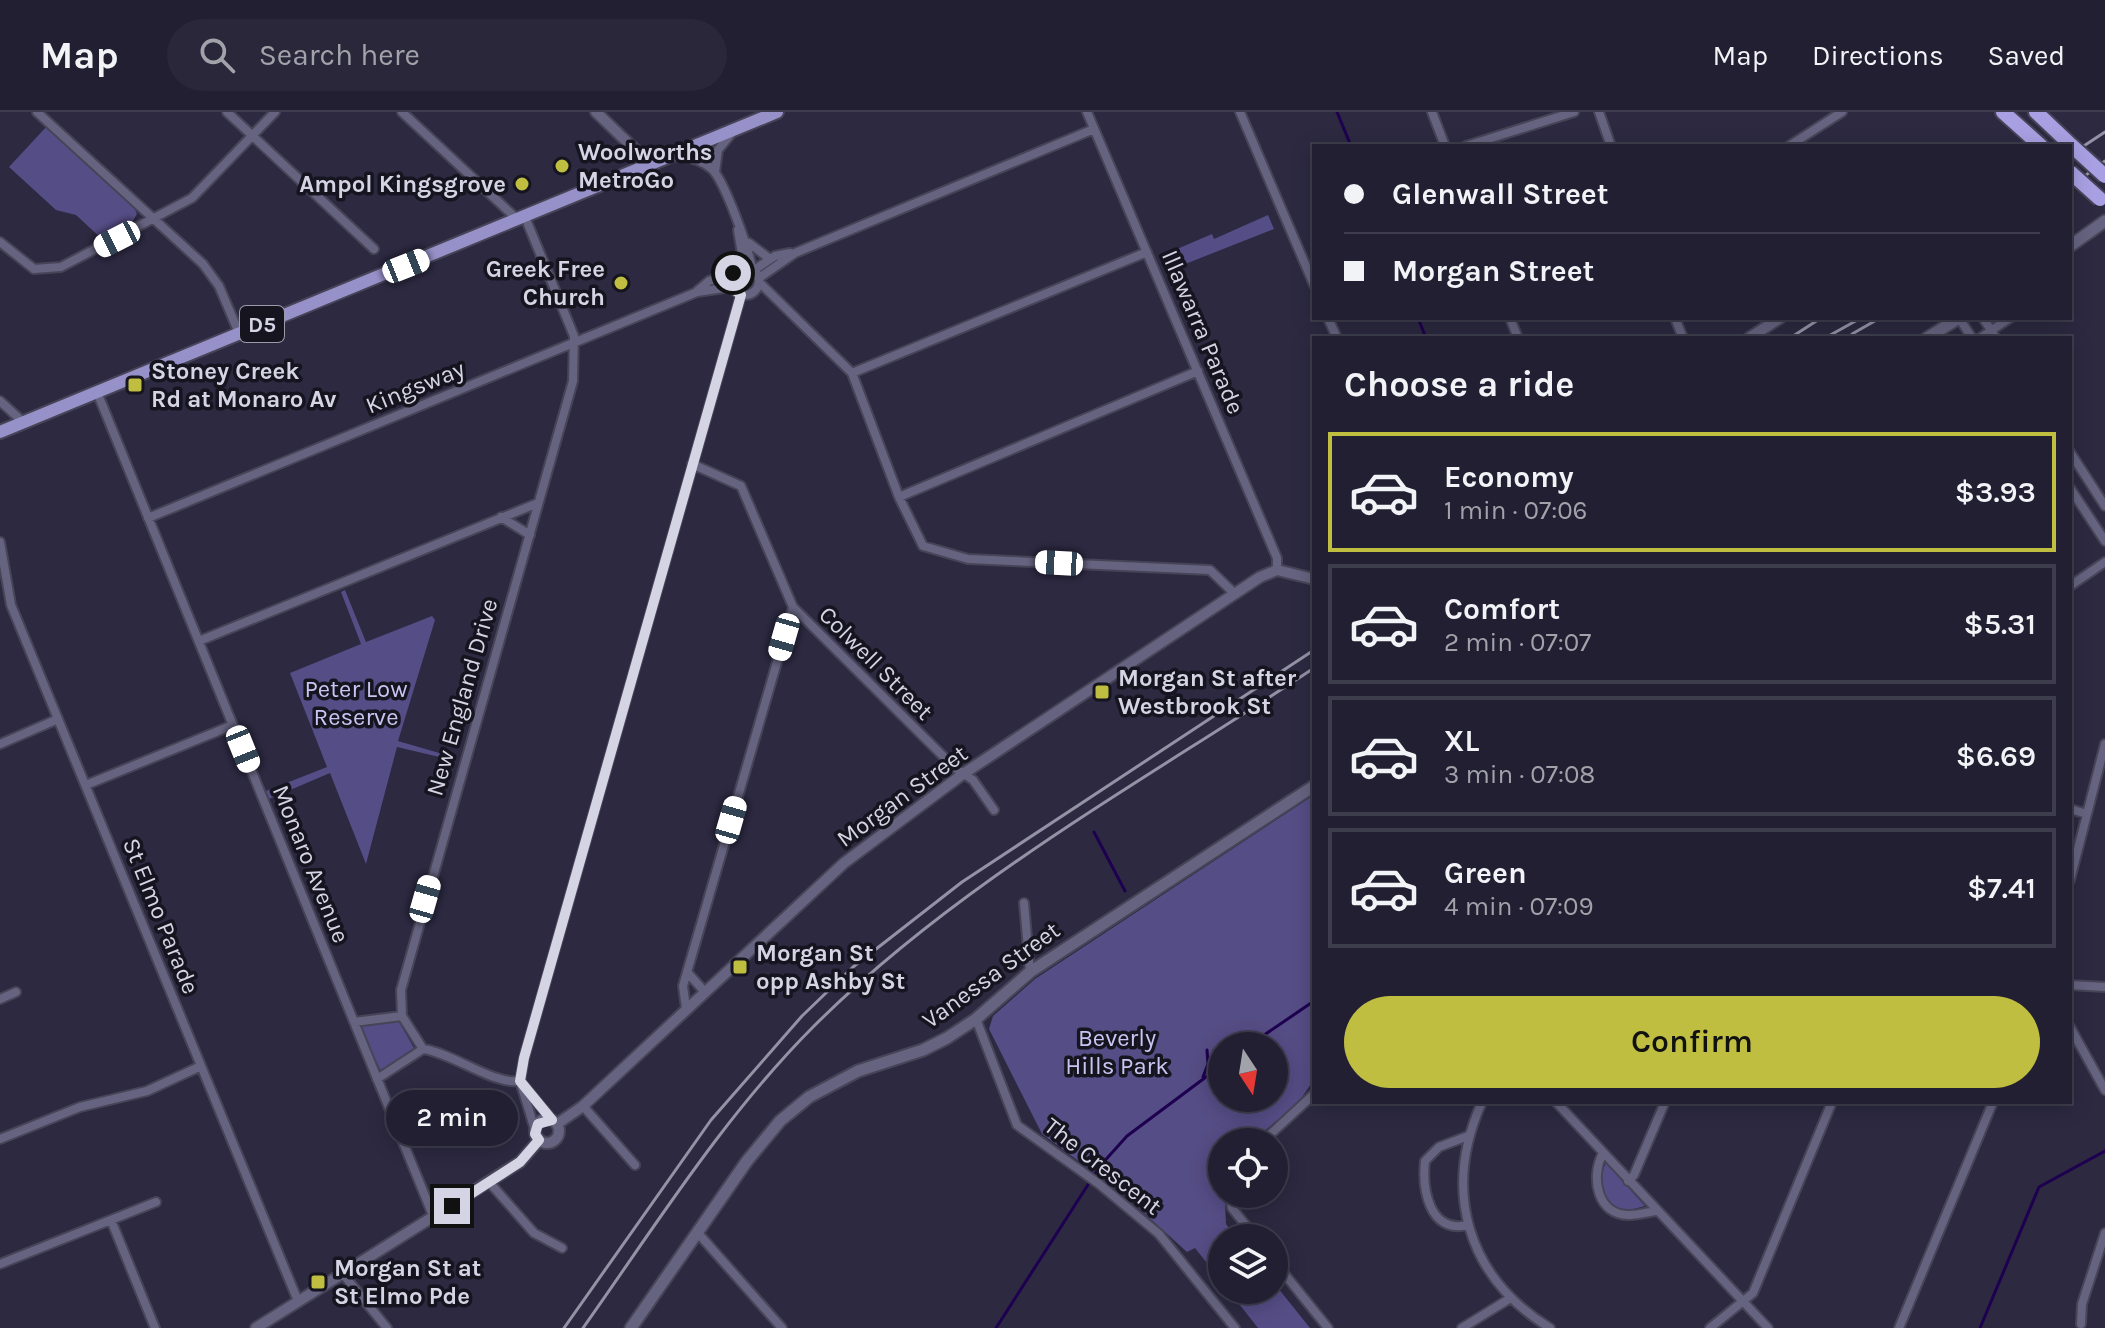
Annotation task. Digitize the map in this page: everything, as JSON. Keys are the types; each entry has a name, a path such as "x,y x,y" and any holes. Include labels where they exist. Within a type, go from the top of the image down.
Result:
{"highway":[{"path":"2003,112 2039,144"},
{"path":"2036,112 2070,144"},
{"path":"2072,146 2105,176"},
{"path":"2072,174 2102,202"}],"main road":[{"name":"D5","path":"0,432 777,112"},
{"path":"2072,245 2105,221"},
{"path":"1930,336 1956,320"},
{"name":"Vanessa Street","path":"631,1328 764,1139 809,1097 858,1071 923,1050 976,1019 1030,972 1312,787"}],"street":[{"path":"37,112 212,274 239,333"},
{"path":"227,112 374,249"},
{"path":"0,242 26,265 52,270 155,220 192,198 275,112"},
{"path":"402,112 522,219 575,343"},
{"path":"596,112 650,164"},
{"name":"Illawarra Parade","path":"1087,112 1277,558 1277,570"},
{"path":"1240,112 1312,280"},
{"path":"1432,112 1444,144"},
{"path":"1472,144 1574,112"},
{"path":"1599,112 1610,144"},
{"path":"1792,144 1842,112"},
{"path":"2012,112 2028,134"},
{"path":"377,1079 423,1049 437,1050 500,1078 520,1081 555,1122 559,1134 554,1141 546,1143 537,1135 520,1081 741,295 770,259 795,253 1094,129"},
{"path":"715,172 720,146 734,130"},
{"path":"2043,144 2057,132"},
{"path":"672,155 697,159 715,172 737,226 742,254 731,287 741,295"},
{"path":"737,226 755,250 770,259"},
{"path":"746,239 756,278"},
{"path":"852,373 1147,252"},
{"path":"756,278 795,253"},
{"path":"736,270 756,278 852,373 899,497 923,546 968,559 1210,570 1235,594"},
{"name":"Kingsway","path":"697,292 709,281 736,270"},
{"name":"Kingsway","path":"148,518 697,292 731,287"},
{"path":"1752,336 1777,320"},
{"path":"1993,334 2008,320"},
{"name":"New England Drive","path":"402,1016 403,982 571,395 575,343"},
{"path":"899,497 1198,371"},
{"name":"Monaro Avenue","path":"97,392 434,1218"},
{"path":"0,401 23,422"},
{"path":"2072,455 2105,506"},
{"name":"Colwell Street","path":"692,464 741,486 793,607 811,629 963,774 973,780 994,810"},
{"path":"2072,491 2105,541"},
{"path":"199,641 538,503"},
{"path":"501,517 530,535"},
{"name":"St Elmo Parade","path":"0,542 11,605 298,1301"},
{"path":"2072,585 2104,566"},
{"path":"1277,570 1312,579"},
{"name":"Morgan Street","path":"555,1122 583,1106 807,894 963,774 1235,594 1277,570"},
{"path":"686,1008 682,992 687,972 793,607"},
{"path":"0,744 58,719"},
{"path":"86,785 233,725"},
{"path":"2072,872 2105,744"},
{"path":"2072,810 2087,814"},
{"path":"1024,903 1030,972"},
{"path":"687,972 704,991"},
{"path":"2072,985 2105,987"},
{"path":"0,999 16,992"},
{"path":"354,1022 402,1016 423,1049"},
{"name":"The Crescent","path":"976,1019 1017,1125 1081,1171 1159,1234 1235,1328"},
{"path":"2072,1031 2105,1090"},
{"path":"0,1139 80,1107 147,1091 201,1066"},
{"path":"1277,1128 1312,1096"},
{"path":"1481,1104 1468,1136 1463,1177 1468,1225 1487,1267 1509,1299 1550,1328"},
{"path":"1558,1104 1768,1328"},
{"path":"1628,1181 1634,1175 1664,1104"},
{"path":"1710,1328 1745,1303 1758,1282 1831,1104"},
{"path":"1899,1328 1992,1104"},
{"path":"583,1106 635,1165"},
{"path":"256,1328 529,1155 541,1121 555,1122"},
{"path":"1468,1136 1439,1147 1425,1161 1422,1185 1429,1209 1446,1223 1468,1225"},
{"path":"1603,1153 1597,1164 1596,1181 1601,1199 1610,1210 1628,1216 1656,1211"},
{"path":"489,1182 534,1233 562,1248"},
{"path":"0,1264 156,1202"},
{"path":"1232,1208 1245,1224"},
{"path":"111,1220 155,1328"},
{"path":"697,1232 782,1328"},
{"path":"2081,1324 2082,1304 2105,1233"},
{"path":"343,1274 387,1328"},
{"path":"1288,1278 1328,1328"},
{"path":"1462,1328 1509,1299"}],"green space":[{"path":"47,126 133,205 137,214 129,227 103,240 76,215 56,210 9,167"},
{"path":"1268,215 1274,229 1170,270 1163,255 1212,234 1214,239"},
{"name":"Peter Low Reserve","path":"345,590 366,642 432,616 435,620 398,741 453,757 452,760 397,747 366,864 330,773 269,799 266,791 327,767 290,673 361,644 341,592"},
{"name":"Beverly Hills Park","path":"1312,796 1312,1082 1299,1102 1288,1111 1288,1032 1208,1032 1208,1112 1287,1112 1268,1128 1208,1128 1208,1208 1225,1208 1226,1224 1208,1224 1208,1264 1195,1248 1187,1252 1122,1193 1042,1134 989,1029 993,1016 1035,979"},
{"path":"398,1020 414,1048 381,1071 358,1026"},
{"path":"1606,1163 1645,1206 1626,1211 1612,1206 1602,1185"},
{"path":"1288,1300 1310,1328 1258,1328 1239,1304 1288,1304"}],"waterway":[{"path":"1337,112 1350,144"},
{"path":"1419,320 1425,336"},
{"path":"1094,832 1125,891"},
{"path":"1269,1032 1312,1002"},
{"path":"1203,1077 1208,1064 1207,1050"},
{"path":"996,1328 1100,1166 1127,1136 1208,1075"},
{"path":"1980,1328 2039,1187 2105,1151"}],"railway":[{"path":"2072,154 2105,132"},
{"path":"2072,186 2105,161"},
{"path":"1793,336 1818,320"},
{"path":"1829,336 1857,320"},
{"path":"1852,334 1876,320"},
{"path":"564,1328 711,1120 802,1016 853,967 962,882 1312,651"},
{"path":"583,1328 692,1172 750,1097 814,1026 870,974 930,925 1055,835 1312,669"}],"place":[{"name":"Woolworths MetroGo","path":"562,166"},
{"name":"Ampol Kingsgrove","path":"522,184"},
{"name":"Greek Free Church","path":"621,283"},
{"name":"Stoney Creek Rd at Monaro Av","path":"135,385"},
{"name":"Morgan St after Westbrook St","path":"1102,692"},
{"name":"Morgan St opp Ashby St","path":"740,967"},
{"name":"Morgan St at St Elmo Pde","path":"318,1282"}],"route":[{"path":"452,1206 529,1155 539,1140 535,1134 538,1124 545,1119 552,1120 534,1094 520,1081 524,1058 741,295 731,287 733,273"}]}
